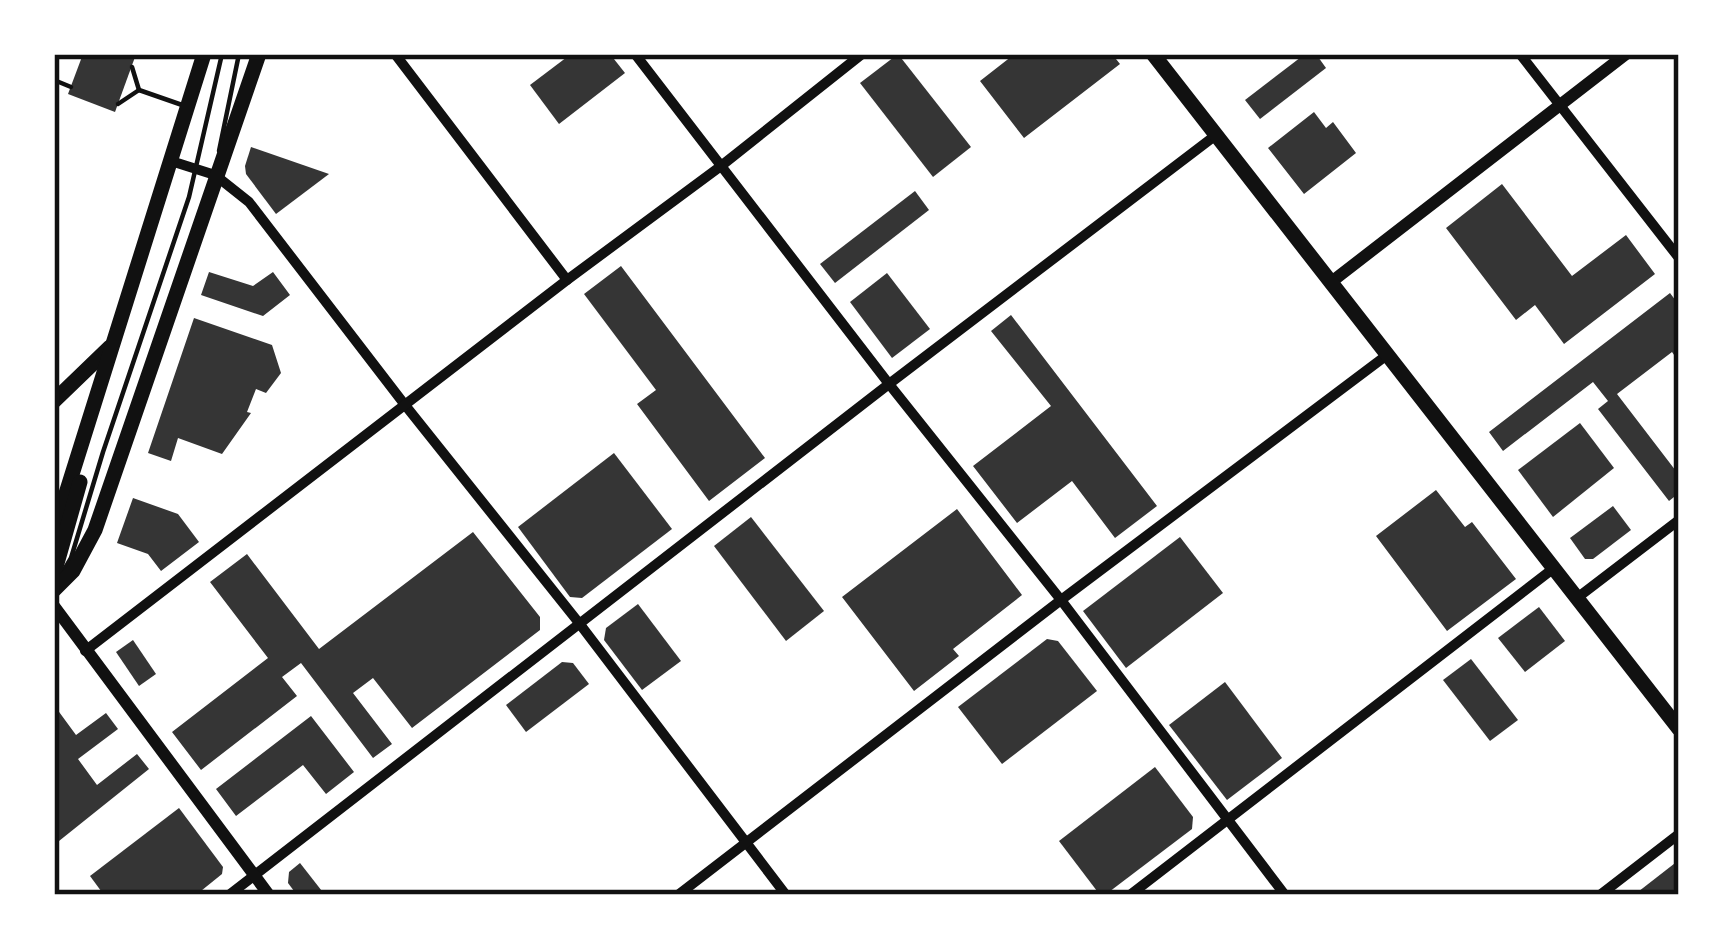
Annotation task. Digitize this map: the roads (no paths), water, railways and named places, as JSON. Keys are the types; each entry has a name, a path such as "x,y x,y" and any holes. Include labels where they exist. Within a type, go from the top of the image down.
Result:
{"main road":[{"path":"54,551 63,503 204,54"},
{"path":"54,588 73,572 95,530 259,54"},
{"path":"1153,54 1679,729"},
{"path":"54,401 112,345"},
{"path":"54,574 100,410 112,345"}],"street":[{"path":"395,54 567,280"},
{"path":"635,54 1285,895"},
{"path":"85,651 862,54"},
{"path":"1520,54 1679,257"},
{"path":"1330,283 1626,54"},
{"path":"229,895 1216,135"},
{"path":"171,161 215,175 249,202 786,895"},
{"path":"678,895 1387,355"},
{"path":"1577,598 1679,520"},
{"path":"1130,895 1554,568"},
{"path":"54,606 269,895"},
{"path":"1600,895 1679,834"}],"lane":[{"path":"54,588 76,542 189,197 222,54"},
{"path":"215,175 238,54"},
{"path":"131,67 139,90"},
{"path":"54,80 70,87"},
{"path":"139,90 189,107"},
{"path":"118,104 139,90"}]}
